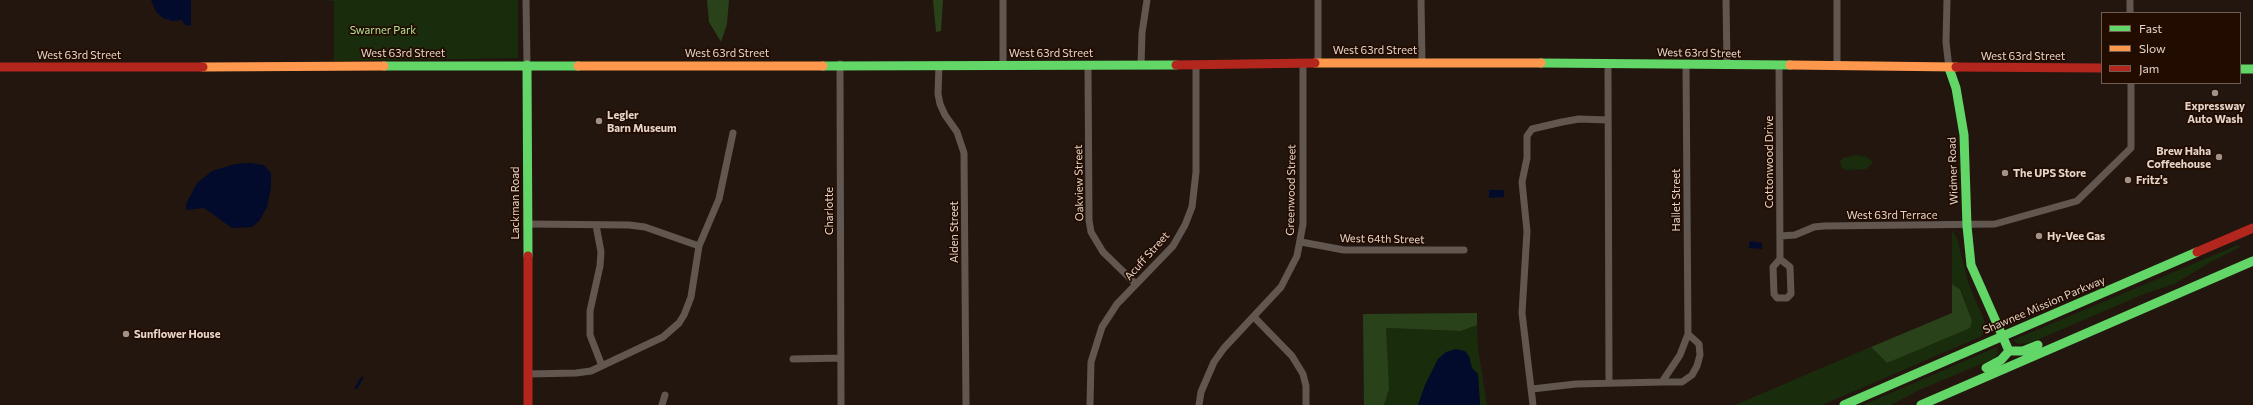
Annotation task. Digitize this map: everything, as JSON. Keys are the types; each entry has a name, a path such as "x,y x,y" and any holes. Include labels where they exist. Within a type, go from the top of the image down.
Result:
{"main road":[{"name":"West 63rd Street","path":"0,67 840,64 1141,65 1422,62 1949,68 2101,68"},
{"name":"Lackman Road","path":"527,65 528,405"},
{"name":"Widmer Road","path":"1949,68 1956,88 1964,135 1967,226 1971,265 2009,351"},
{"path":"2241,69 2253,69"},
{"name":"Shawnee Mission Parkway","path":"1844,405 2253,228"},
{"path":"1921,405 2253,261"},
{"path":"1916,405 1965,377 2001,360 2009,351 2023,351 2061,335 2119,319"}],"street":[{"name":"Lackman Road","path":"526,0 527,65"},
{"path":"1002,0 1003,65"},
{"path":"1141,65 1142,33 1147,0"},
{"path":"1318,0 1318,63"},
{"path":"1422,0 1422,62"},
{"path":"1726,0 1727,65"},
{"path":"1837,0 1837,66"},
{"name":"Widmer Road","path":"1947,0 1946,42 1949,68"},
{"path":"2130,0 2130,12"},
{"name":"Greenwood Street","path":"1199,405 1201,392 1214,362 1224,348 1254,318 1287,278 1297,256 1301,242 1303,224 1303,63"},
{"name":"Charlotte","path":"840,64 841,405"},
{"name":"Acuff Street","path":"1090,405 1091,362 1095,344 1112,311 1173,246 1185,225 1192,207 1196,172 1196,64"},
{"path":"1608,64 1609,383"},
{"name":"Alden Street","path":"939,65 938,94 940,104 957,132 964,153 966,405"},
{"name":"Oakview Street","path":"1088,65 1089,220 1091,232 1103,252 1136,284"},
{"name":"Hallet Street","path":"1662,382 1680,354 1688,334 1686,65"},
{"name":"Cottonwood Drive","path":"1779,66 1780,259 1773,267 1774,294 1777,298 1787,298 1791,294 1790,267 1780,259"},
{"name":"West 63rd Terrace","path":"1780,236 1795,235 1814,227 1824,226 1967,226 1995,224 2077,201 2131,148 2131,84"},
{"path":"1533,405 1522,313 1528,231 1522,182 1527,158 1527,136 1532,129 1562,122 1579,119 1608,120"},
{"path":"528,374 576,374 602,366 663,337 679,323 691,297 699,246 718,199 733,134"},
{"path":"527,224 629,225 645,227 699,246"},
{"path":"596,225 601,252 600,266 590,311 590,335 602,366"},
{"name":"West 64th Street","path":"1301,242 1344,250 1464,250"},
{"path":"1254,318 1292,356 1303,374 1306,386 1306,405"},
{"path":"1532,389 1576,384 1682,382 1692,375 1697,366 1700,355 1699,344 1688,334"},
{"path":"793,359 841,358"},
{"path":"662,405 665,395"}],"green space":[{"name":"Swarner Park","path":"325,0 518,0 518,58 334,61 334,1"},
{"path":"707,0 729,0 727,24 721,42 709,22"},
{"path":"933,0 943,0 941,31 936,32"},
{"path":"1856,155 1867,157 1873,162 1866,169 1845,170 1842,168 1840,161 1843,158"},
{"path":"1952,230 1957,238 1968,282 1984,320 1985,327 1982,336 1822,405 1735,405 1871,347 1887,363 1971,321 1961,289 1952,284"},
{"path":"2238,245 2240,247 2209,263 2174,284 2144,294 2030,343 2018,344 2013,340"},
{"path":"1952,284 1960,289 1972,321 1970,328 1887,363 1871,347 1952,313"},
{"path":"1477,313 1477,325 1461,331 1386,328 1389,389 1384,405 1364,405 1363,314"},
{"path":"1477,325 1478,348 1487,405 1480,405 1478,374 1472,368 1469,356 1438,359 1425,385 1418,405 1384,405 1388,389 1385,328 1461,331"},
{"path":"1997,347 1998,353 1993,359 1919,390 1891,405 1863,405"}],"water":[{"path":"151,0 191,0 191,26 185,25 182,20 172,21 163,18 156,12"},
{"path":"250,163 264,165 271,173 271,188 267,207 260,220 252,227 232,228 204,208 186,210 186,204 197,183 212,171 235,164"},
{"path":"1489,190 1504,190 1504,197 1489,198"},
{"path":"1750,241 1762,243 1762,249 1749,248"},
{"path":"1456,349 1465,351 1469,356 1472,368 1478,374 1480,405 1418,405 1425,385 1438,359 1446,352"}],"waterway":[{"path":"356,388 362,378"}],"traffic: fast":[{"path":"1541,63 1790,65"},
{"path":"527,65 528,256"},
{"path":"823,66 1176,65"},
{"path":"384,66 578,66"},
{"path":"1949,68 1956,88 1964,135 1967,226 1971,265 2009,351"},
{"path":"2241,69 2253,69"},
{"path":"1844,405 2197,252"},
{"path":"1921,405 2253,261"},
{"path":"1986,368 2001,360 2009,351 2023,351 2038,345"}],"traffic: slow":[{"path":"1315,63 1541,63"},
{"path":"1790,65 1956,67"},
{"path":"203,67 384,66"},
{"path":"578,66 823,66"}],"traffic: jam":[{"path":"1176,65 1315,63"},
{"path":"0,67 203,67"},
{"path":"1956,67 2101,68"},
{"path":"2197,252 2253,228"},
{"path":"528,256 528,405"}],"place":[{"name":"Expressway Auto Wash","path":"2215,93"},
{"name":"Legler Barn Museum","path":"599,121"},
{"name":"Brew Haha Coffeehouse","path":"2219,157"},
{"name":"The UPS Store","path":"2005,173"},
{"name":"Fritz's","path":"2128,180"},
{"name":"Hy-Vee Gas","path":"2039,236"},
{"name":"Sunflower House","path":"126,334"}]}
